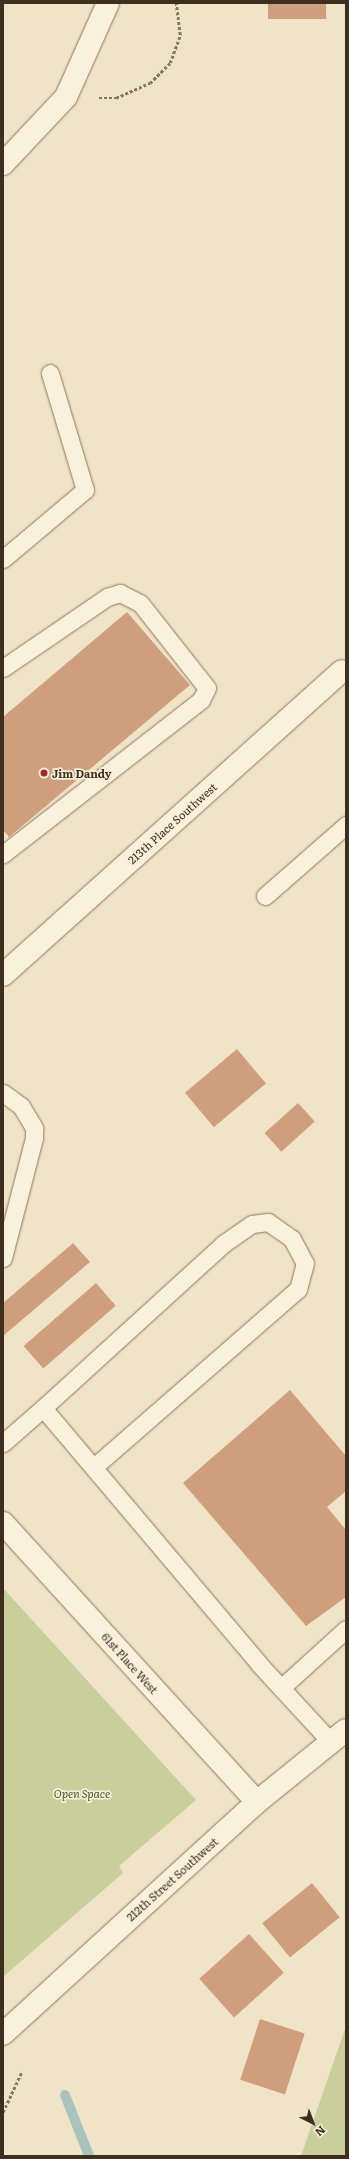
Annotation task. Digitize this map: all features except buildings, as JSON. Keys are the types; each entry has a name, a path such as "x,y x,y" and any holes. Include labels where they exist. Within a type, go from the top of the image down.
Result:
{"street":[{"path":"3,164 66,97 108,3"},
{"name":"213th Place Southwest","path":"3,975 344,670"},
{"name":"61st Place West","path":"3,1523 256,1802"},
{"name":"212th Street Southwest","path":"3,2034 256,1802 338,1736"}],"lane":[{"path":"3,559 85,490 50,373"},
{"path":"3,668 107,597 120,593 140,603 207,688 201,700 3,854"},
{"path":"265,896 346,825"},
{"path":"3,1093 21,1106 34,1128 34,1138 3,1258"},
{"path":"3,1443 223,1244 252,1224 268,1222 292,1239 305,1263 298,1289 94,1467"},
{"path":"43,1408 281,1688 338,1736"},
{"path":"281,1688 346,1629"}],"path":[{"path":"66,97 116,98 150,83 170,63 180,35 176,3"},
{"path":"3,2112 22,2070"}],"green space":[{"name":"Open Space","path":"3,1588 196,1800 119,1866 123,1873 3,1977"},
{"path":"346,2026 346,2156 301,2156"}],"waterway":[{"path":"65,2095 89,2156"}],"place":[{"name":"Jim Dandy","path":"44,773"}]}
